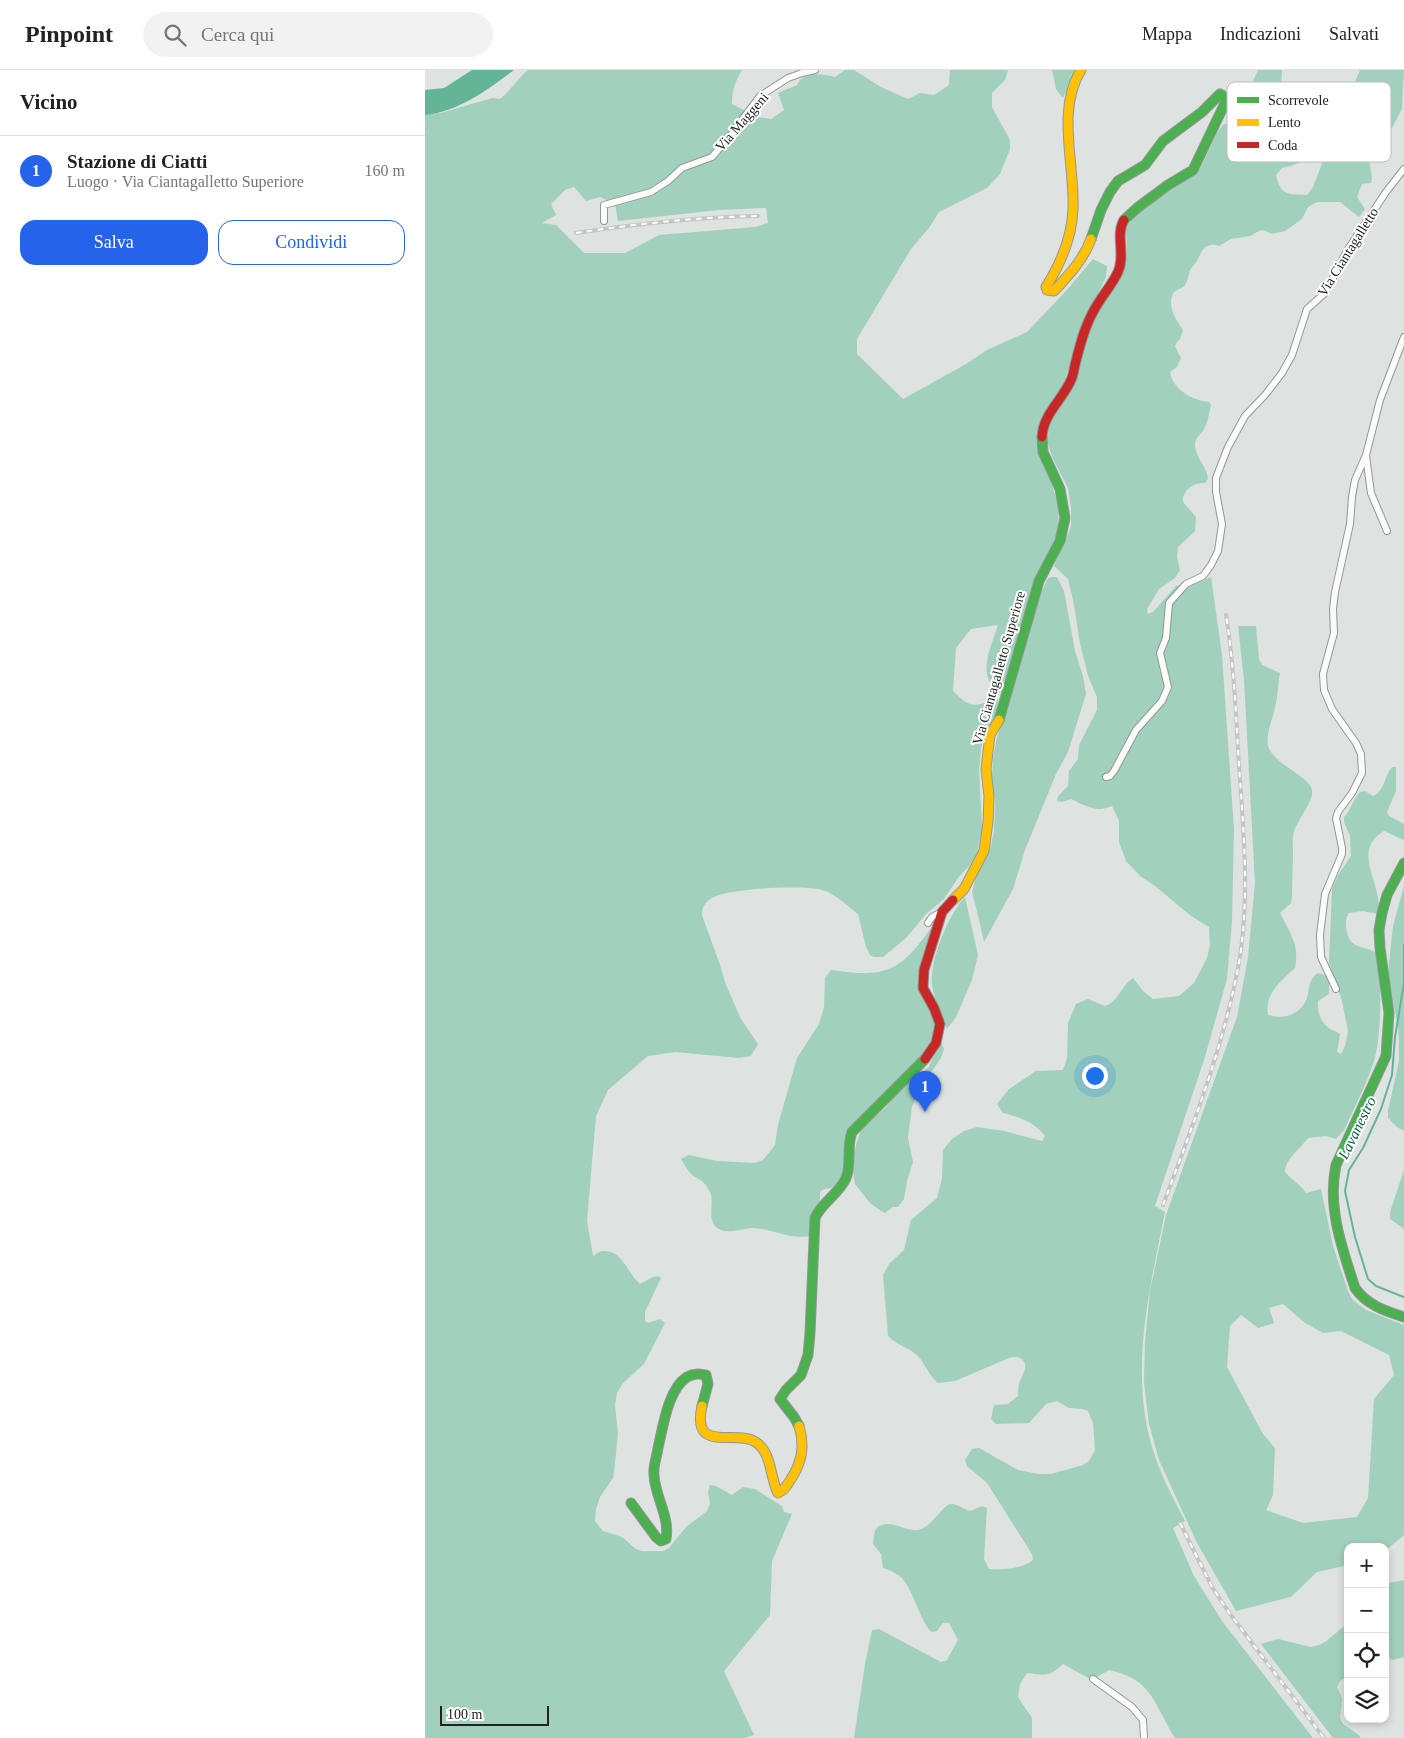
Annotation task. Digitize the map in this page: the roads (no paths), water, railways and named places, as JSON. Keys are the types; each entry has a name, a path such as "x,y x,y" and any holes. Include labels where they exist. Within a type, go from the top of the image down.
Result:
{"street":[{"name":"Via Maggeni","path":"604,221 604,204 651,192 668,181 682,168 712,157 760,96 788,78 802,72 815,70"},
{"name":"Via Ciantagalletto Superiore","path":"928,923 964,890 984,851 989,796 986,769 991,735 1001,717 1039,581 1060,541 1065,518 1060,488 1043,452 1041,443 1042,431 1054,405 1071,380 1082,339 1091,315 1120,266 1123,254 1121,237 1123,221 1161,190 1193,170 1226,101 1225,97 1220,94 1202,112 1163,141 1145,165 1118,181 1109,192 1089,245 1076,266 1055,289 1050,291 1047,290 1046,286 1058,268 1073,210 1070,94 1076,75 1081,70"},
{"name":"Via Ciantagalletto","path":"1106,777 1110,776 1136,730 1162,701 1168,687 1161,653 1166,638 1169,602 1186,584 1203,576 1218,551 1223,524 1216,492 1216,478 1228,447 1245,416 1265,394 1292,355 1307,309 1325,293 1347,251 1385,192 1404,169"},
{"path":"1336,989 1321,957 1320,934 1323,903 1326,891 1342,854 1336,818 1338,812 1353,793 1362,773 1361,754 1332,709 1324,690 1323,674 1334,634 1333,609 1335,592 1350,524 1353,488 1366,455 1380,400 1404,337"},
{"path":"1366,455 1371,493 1387,531"},
{"path":"1404,863 1394,880 1383,906 1379,929 1380,955 1388,1000 1386,1056 1336,1165 1331,1184 1340,1244 1358,1294 1370,1304 1404,1317"},
{"name":"Via Ciantagalletto Superiore","path":"631,1503 656,1537 661,1541 666,1539 668,1534 667,1523 654,1478 655,1459 660,1432 672,1396 686,1377 696,1374 706,1375 708,1379 698,1420 707,1434 717,1438 747,1439 757,1443 762,1449 778,1493 785,1489 800,1463 801,1445 797,1421 789,1409 780,1402 780,1399 785,1390 797,1382 806,1365 811,1331 813,1227 815,1216 842,1185 848,1175 847,1146 852,1132 921,1064 936,1043 940,1024 923,988 923,978 942,912"},
{"path":"1093,1679 1132,1707 1143,1720 1144,1738"}],"waterway":[{"name":"Lavanestro","path":"1404,945 1404,983 1395,1037 1392,1075 1381,1109 1363,1148 1349,1170 1345,1191 1355,1237 1368,1279 1376,1286 1404,1297"}],"railway":[{"path":"576,233 667,222 758,216"},
{"path":"1163,1205 1204,1093 1222,1036 1241,952 1245,899 1243,819 1233,671 1226,615"},
{"path":"1180,1523 1212,1587 1230,1614 1324,1738"}],"place":[{"name":"Stazione di Ciatti","path":"925,1112"}]}
